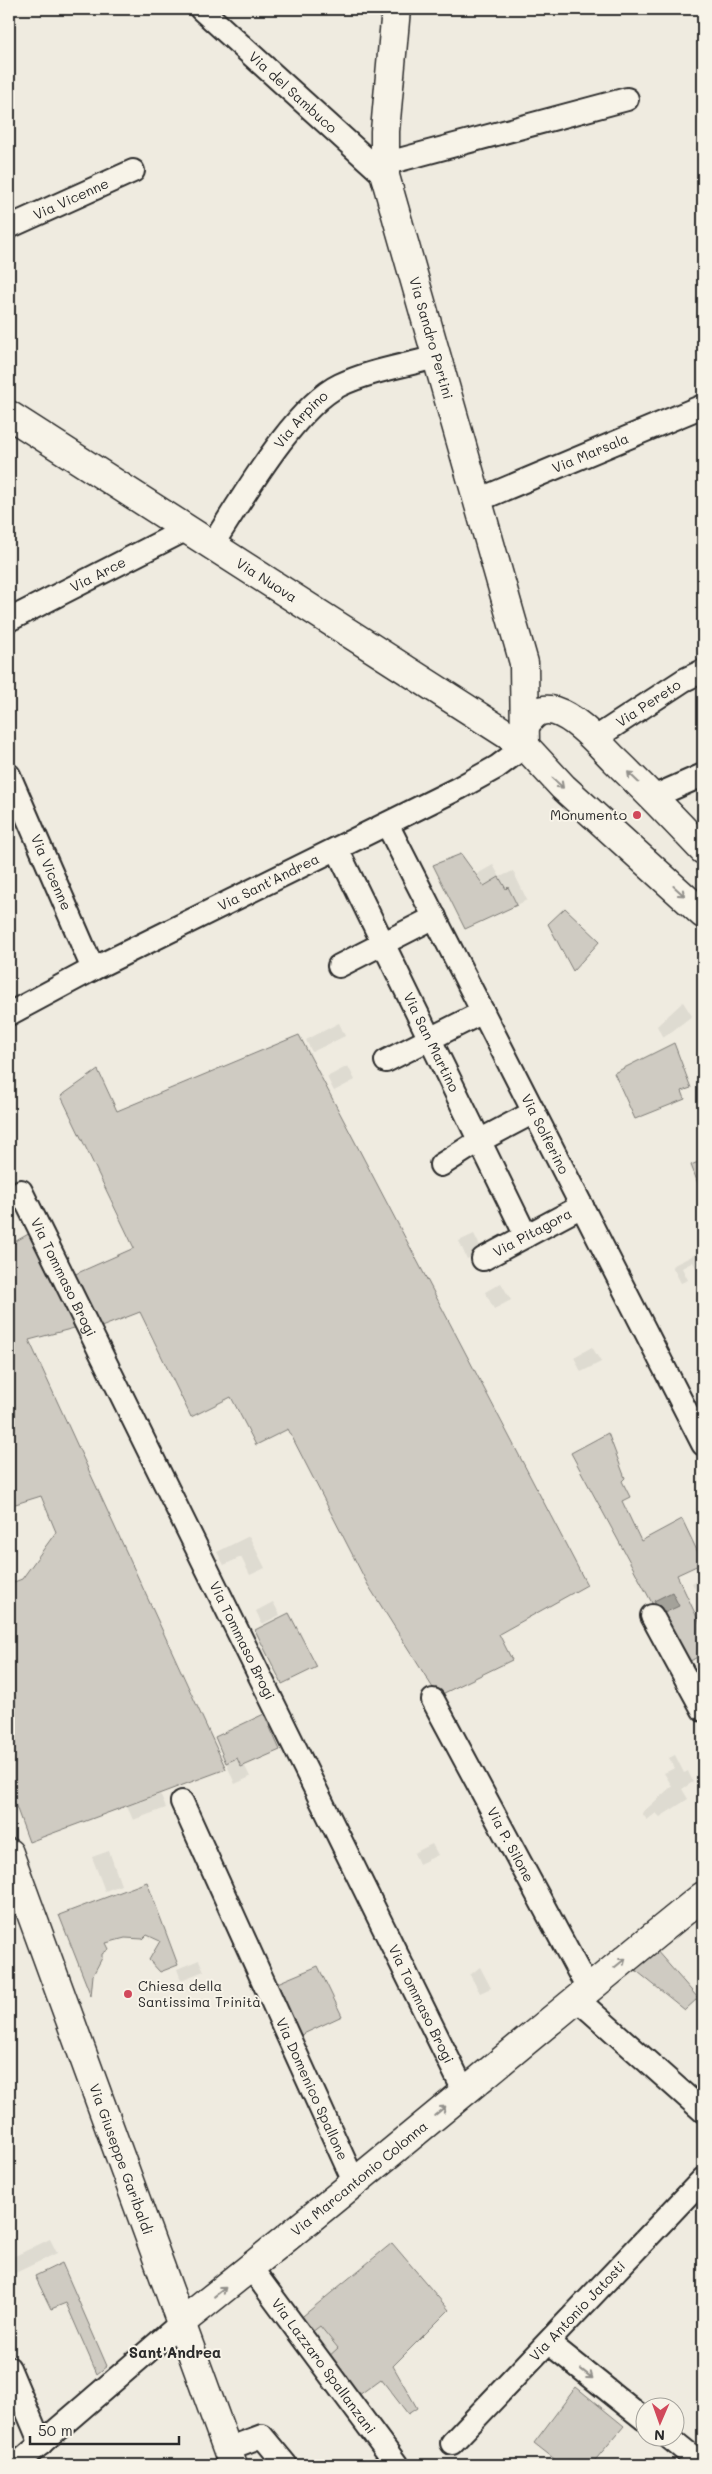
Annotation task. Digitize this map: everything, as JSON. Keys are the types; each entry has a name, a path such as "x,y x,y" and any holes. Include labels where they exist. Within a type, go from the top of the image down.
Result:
{"main road":[{"name":"Via Sandro Pertini","path":"396,9 384,170 476,501 524,663"},
{"name":"Via Nuova","path":"9,415 187,529 526,735 563,787 703,914"},
{"path":"524,663 568,718"},
{"path":"524,663 526,735"},
{"path":"526,735 533,714 543,710 554,711 568,718 594,739 703,850"},
{"name":"Via Giuseppe Garibaldi","path":"9,1854 230,2457"},
{"name":"Via Marcantonio Colonna","path":"182,2322 355,2184 464,2091 703,1896"}],"street":[{"name":"Via del Sambuco","path":"201,9 384,170"},
{"path":"384,170 627,99"},
{"name":"Via Vicenne","path":"9,226 133,171"},
{"name":"Via Arpino","path":"212,544 265,465 304,414 318,400 334,388 359,378 436,357"},
{"name":"Via Marsala","path":"476,501 703,406"},
{"name":"Via Arce","path":"9,620 187,529"},
{"name":"Via Pereto","path":"594,739 684,680 703,671"},
{"name":"Via Sant'Andrea","path":"9,1014 487,773 526,735"},
{"name":"Via Vicenne","path":"9,775 93,970"},
{"path":"653,797 703,775"},
{"name":"Via Solferino","path":"387,824 703,1444"},
{"name":"Via San Martino","path":"337,849 526,1236"},
{"path":"339,966 435,918"},
{"path":"386,1062 483,1012"},
{"path":"441,1165 479,1141 534,1112"},
{"name":"Via Tommaso Brogi","path":"22,1191 464,2091"},
{"name":"Via Pitagora","path":"483,1258 582,1206"},
{"path":"652,1616 703,1710"},
{"name":"Via P. Silone","path":"433,1700 582,1994"},
{"name":"Via Domenico Spallone","path":"182,1802 355,2184"},
{"path":"582,1994 703,2112"},
{"name":"Via Antonio Jatosti","path":"452,2443 549,2344 703,2179"},
{"name":"Via Lazzaro Spallanzani","path":"251,2268 397,2465"},
{"name":"Via Marcantonio Colonna","path":"16,2465 182,2322"},
{"path":"549,2344 634,2410"},
{"path":"9,2368 41,2444"},
{"path":"230,2457 262,2436 286,2465"},
{"path":"679,2446 703,2465"}],"shaded area":[{"path":"461,854 484,886 499,877 506,889 508,887 517,905 465,929 433,865"},
{"path":"493,865 500,877 513,871 527,900 517,905 509,888 484,886 477,874"},
{"path":"565,908 600,941 573,971 548,924"},
{"path":"683,1002 692,1016 663,1038 657,1026"},
{"path":"339,1023 345,1036 312,1052 306,1040"},
{"path":"299,1035 587,1585 499,1634 512,1660 438,1696 368,1585 288,1429 256,1445 231,1397 191,1417 140,1312 96,1329 71,1276 134,1248 61,1096 98,1070 117,1111"},
{"path":"674,1043 691,1088 682,1091 685,1099 635,1119 614,1073"},
{"path":"348,1066 355,1080 334,1091 327,1077"},
{"path":"703,1160 703,1194 702,1194 691,1165"},
{"path":"32,1232 78,1327 29,1340 226,1769 29,1842 9,1787 9,1584 22,1579 56,1532 41,1496 9,1506 9,1245"},
{"path":"474,1234 483,1252 467,1259 459,1241"},
{"path":"700,1252 703,1259 703,1281 693,1262 682,1268 688,1280 681,1283 672,1266"},
{"path":"501,1283 511,1300 494,1309 485,1292"},
{"path":"592,1347 601,1362 581,1372 574,1357"},
{"path":"608,1433 625,1478 622,1481 630,1497 622,1501 641,1541 682,1519 703,1563 677,1575 703,1630 703,1654 685,1664 571,1453"},
{"path":"249,1536 265,1568 250,1575 241,1557 224,1565 217,1552"},
{"path":"703,1577 703,1605 692,1583"},
{"path":"672,1592 679,1606 660,1615 654,1601"},
{"path":"273,1602 280,1615 262,1624 256,1611"},
{"path":"289,1613 317,1667 282,1684 255,1630"},
{"path":"264,1714 280,1750 241,1767 237,1758 226,1763 215,1737"},
{"path":"675,1755 684,1773 688,1771 693,1782 682,1789 688,1799 660,1817 656,1813 647,1820 642,1813 672,1786 664,1773 675,1768 669,1758"},
{"path":"237,1758 241,1767 245,1766 250,1777 235,1784 226,1763"},
{"path":"160,1794 166,1808 133,1820 127,1806"},
{"path":"432,1844 438,1855 419,1864 414,1853"},
{"path":"109,1851 121,1885 105,1891 92,1857"},
{"path":"147,1882 178,1965 160,1972 149,1960 160,1941 147,1935 143,1939 125,1938 106,1943 109,1949 102,1954 102,1958 93,1975 91,1996 59,1915"},
{"path":"656,1950 698,1998 685,2010 633,1968"},
{"path":"199,1960 204,1971 181,1980 177,1969"},
{"path":"318,1966 342,2016 299,2036 275,1984"},
{"path":"480,1967 491,1988 480,1993 470,1975"},
{"path":"50,2239 57,2253 9,2276 9,2259"},
{"path":"392,2243 449,2310 393,2366 417,2408 408,2414 381,2379 355,2398 327,2358 338,2348 320,2326 308,2335 298,2320"},
{"path":"62,2263 107,2366 97,2374 66,2303 51,2309 35,2276"},
{"path":"320,2326 338,2349 327,2358 308,2335"},
{"path":"576,2387 624,2426 591,2465 562,2465 534,2443"}],"place":[{"name":"Monumento","path":"637,815"},
{"name":"Chiesa della Santissima Trinità","path":"128,1994"}],"district":[{"name":"Sant'Andrea","path":"175,2353"}]}
